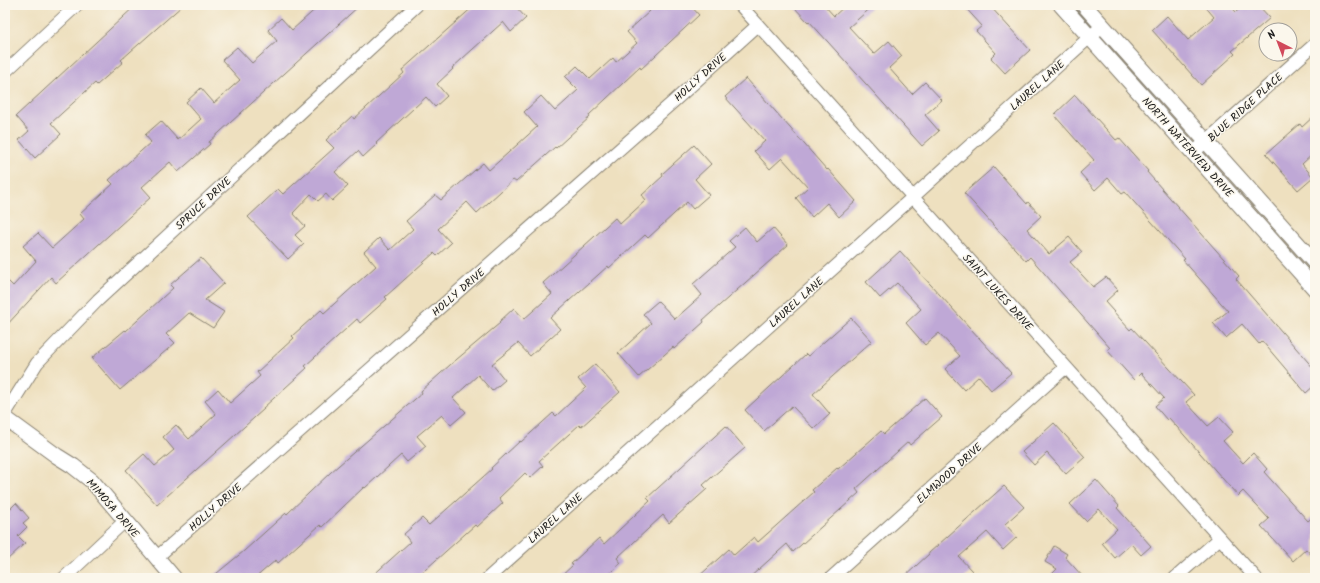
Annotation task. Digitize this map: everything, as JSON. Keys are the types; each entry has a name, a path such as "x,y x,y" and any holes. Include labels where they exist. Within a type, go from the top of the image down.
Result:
{"street":[{"path":"5,72 77,5"},
{"name":"SPRUCE DRIVE","path":"5,414 37,363 98,300 417,5"},
{"name":"SAINT LUKES DRIVE","path":"740,5 1256,578"},
{"name":"NORTH WATERVIEW DRIVE","path":"1061,5 1315,289"},
{"name":"NORTH WATERVIEW DRIVE","path":"1084,5 1315,263"},
{"name":"HOLLY DRIVE","path":"156,558 661,113 758,25"},
{"name":"LAUREL LANE","path":"488,578 1103,25"},
{"name":"BLUE RIDGE PLACE","path":"1193,153 1315,44"},
{"name":"ELMWOOD DRIVE","path":"831,578 1066,367"},
{"name":"MIMOSA DRIVE","path":"5,418 92,481 174,578"},
{"path":"64,578 126,520"},
{"path":"1175,578 1220,538"}],"building":[{"path":"136,5 183,5 121,60 123,62 97,85 95,83 51,123 61,134 35,158 19,140 29,131 16,116"},
{"path":"320,5 360,5 178,172 170,162 142,187 151,197 56,283 51,277 5,327 5,278 13,286 36,261 23,246 38,233 52,248 84,219 80,214 113,184 109,180 151,142 145,135 161,121 178,140 201,119 186,102 201,88 214,103 240,80 222,60 237,47 252,63 277,41 268,30 281,18 292,30"},
{"path":"475,5 514,5 526,18 511,32 503,22 452,68 453,69 437,84 447,96 435,107 426,97 363,157 358,151 335,172 348,186 332,201 326,194 318,201 311,194 293,213 305,226 295,235 304,244 288,259 248,217 278,189 283,194 334,148 326,140 352,116 354,119 404,73 402,70"},
{"path":"645,5 690,5 699,15 641,69 640,67 589,115 590,117 516,182 513,180 477,213 467,202 438,229 451,243 437,256 434,253 385,297 387,299 360,323 357,319 305,366 307,368 263,408 264,409 157,505 126,470 144,454 155,466 174,450 163,437 176,425 189,439 216,414 205,401 218,389 230,403 260,376 257,372 294,338 292,336 321,310 324,313 376,266 364,252 379,238 390,250 413,229 406,221 435,195 441,200 483,163 489,170 537,127 524,112 541,96 555,111 578,90 565,77 577,66 590,79 613,58 616,62 637,43 627,32 650,11"},
{"path":"792,5 824,5 834,16 846,5 874,5 849,27 874,54 889,41 902,56 889,68 912,94 925,82 942,100 925,115 939,131 922,146 809,21 808,22"},
{"path":"963,5 989,5 1030,50 1005,73 991,58 996,53 976,31 982,26"},
{"path":"1204,5 1230,5 1236,12 1244,5 1258,5 1270,18 1265,22 1258,22 1258,28 1232,51 1235,54 1201,85 1152,30 1167,16 1188,40 1214,17"},
{"path":"746,78 856,201 839,217 827,203 812,217 796,198 808,187 782,158 770,169 754,151 765,141 725,97"},
{"path":"1075,95 1116,140 1119,138 1148,171 1147,172 1239,276 1236,279 1315,370 1315,385 1306,393 1262,341 1259,344 1242,324 1226,338 1213,323 1228,311 1183,260 1185,259 1125,192 1122,194 1108,178 1095,190 1080,173 1094,160 1054,115"},
{"path":"1315,115 1315,152 1302,164 1313,177 1298,190 1266,154 1300,124 1302,127"},
{"path":"694,145 711,164 695,179 709,195 693,209 687,202 648,238 645,235 550,318 560,329 530,356 518,343 492,364 505,380 492,391 478,375 453,398 466,412 451,425 442,415 417,436 426,446 407,462 401,455 365,488 364,487 322,527 320,525 278,563 276,560 255,578 211,578 244,551 286,513 287,514 331,472 422,393 421,391 500,323 499,322 514,308 524,319 552,294 543,283 615,218 620,224 646,200 642,195 663,176 662,174"},
{"path":"994,167 1027,204 1028,202 1041,216 1027,229 1049,254 1069,237 1082,252 1070,262 1093,287 1106,277 1118,290 1105,302 1130,330 1132,328 1194,395 1186,402 1208,426 1219,417 1233,432 1223,441 1243,463 1253,453 1267,469 1264,472 1308,521 1315,515 1315,559 1306,549 1293,561 1261,526 1269,519 1243,491 1238,496 1169,418 1167,420 1155,406 1164,398 1141,373 1134,380 1107,350 1110,348 1030,257 1026,261 964,193"},
{"path":"745,227 757,242 773,228 788,245 703,320 704,322 674,349 673,347 639,377 618,353 651,323 643,314 658,301 675,319 702,295 693,284 735,247 729,241"},
{"path":"900,251 1011,373 991,390 979,376 964,390 945,369 960,356 939,333 925,345 906,323 921,309 897,283 880,298 866,282"},
{"path":"201,258 224,283 205,300 224,312 213,328 189,313 166,334 175,343 120,390 92,358 125,330 126,331 173,288 170,285"},
{"path":"851,318 872,341 813,394 830,414 814,429 792,406 764,431 745,410 806,354 808,356"},
{"path":"595,364 620,392 581,427 579,425 539,461 543,466 530,478 525,473 499,498 503,503 477,527 475,525 416,578 370,578 410,542 404,534 422,518 429,525 492,469 491,468 520,441 521,442 553,413 556,416 586,388 578,379"},
{"path":"925,398 942,417 910,445 908,442 856,489 859,493 793,552 787,544 749,578 697,578 729,549 734,555 754,537 758,542 814,492 812,490 837,468 838,469 881,431 884,434"},
{"path":"1054,423 1085,457 1066,474 1047,453 1034,465 1022,452"},
{"path":"726,426 745,448 703,485 707,489 669,523 663,515 617,558 621,563 604,578 559,578 573,565 571,564 599,538 604,544 650,501 647,498"},
{"path":"1096,480 1119,506 1117,508 1151,546 1141,555 1131,544 1115,558 1102,543 1117,529 1099,509 1086,521 1070,504"},
{"path":"1004,486 1024,507 1005,524 1017,537 1003,550 987,532 959,557 972,571 964,578 903,578 929,553"},
{"path":"16,503 29,518 23,523 27,527 18,536 25,543 5,562 5,514"},
{"path":"1054,546 1067,554 1065,557 1084,578 1048,578 1057,569 1045,562"}]}
